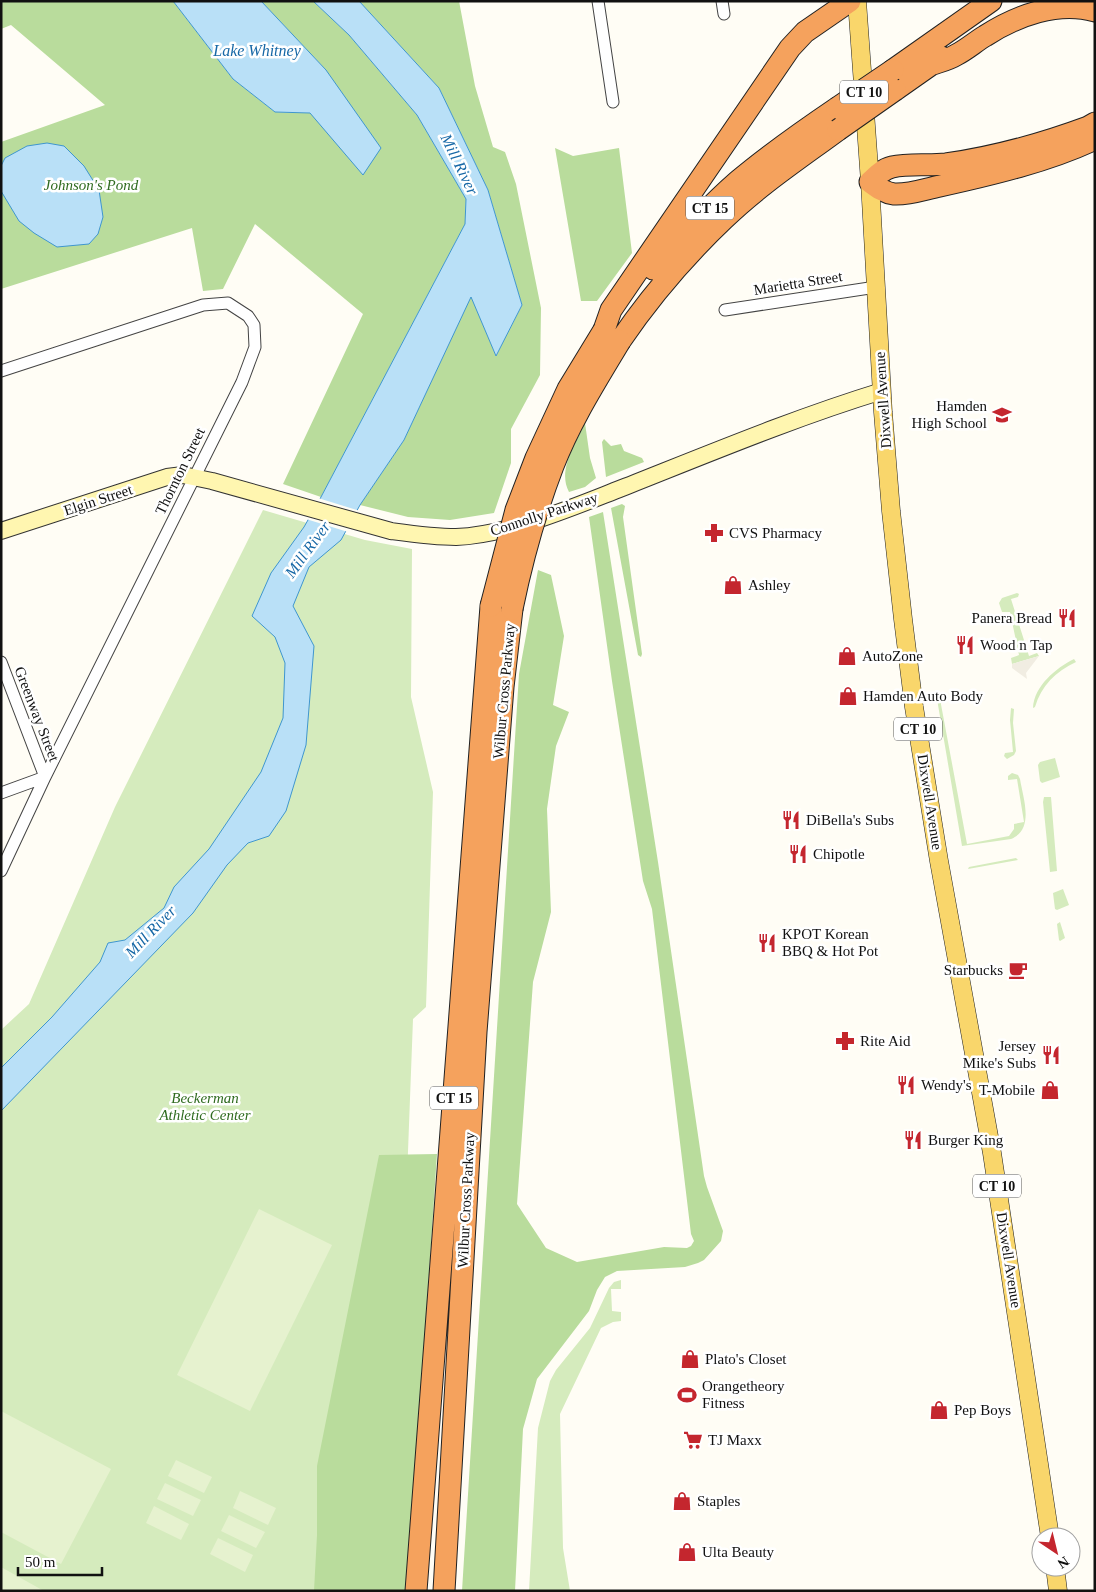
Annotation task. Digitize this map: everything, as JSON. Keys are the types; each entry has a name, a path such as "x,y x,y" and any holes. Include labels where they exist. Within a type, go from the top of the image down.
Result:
{"highway":[{"path":"612,335 611,310 790,48 805,32 850,1"},
{"name":"Wilbur Cross Parkway","path":"416,1591 502,608 516,510 536,458 568,388 612,335 654,294 724,218 783,170 838,130 894,80 991,1"},
{"name":"Wilbur Cross Parkway","path":"612,335 641,282 692,224 739,181 790,141 837,108 930,65 1020,1"},
{"path":"930,65 956,56 987,35 1017,19 1050,8 1082,6 1095,11"},
{"path":"1095,123 1041,144 992,156 945,164 890,167 880,172 870,182 882,191 894,194 910,192 968,180 1030,162 1095,139"},
{"name":"Wilbur Cross Parkway","path":"444,1591 476,1032 503,687 502,608"}],"main road":[{"name":"Dixwell Avenue","path":"857,1 891,511 914,707 939,861 992,1153 1048,1527"},
{"name":"Connolly Parkway","path":"195,477 391,531 456,537 503,529 563,511 818,411 882,391"},
{"name":"Elgin Street","path":"1,531 167,477 183,475 195,477"},
{"path":"1056,1577 1058,1591"}],"street":[{"path":"598,1 613,102"},
{"path":"722,1 724,14"},
{"name":"Marietta Street","path":"725,310 876,287"},
{"name":"Thornton Street","path":"1,371 203,305 228,303 248,316 254,325 255,347 242,382 44,777 1,871"},
{"name":"Greenway Street","path":"1,662 44,777"},
{"path":"1,793 44,777"}],"green space":[{"path":"1,1 173,1 233,79 275,112 310,113 326,70 261,1 313,1 349,35 417,115 466,199 465,224 321,497 283,484 363,314 255,224 223,289 203,291 192,228 1,289 1,178 2,184 5,158 1,166 1,142 105,105 11,25 1,29"},
{"path":"359,1 459,1 475,86 493,147 505,152 516,184 541,308 540,375 511,429 511,463 494,513 450,520 408,517 360,505 404,440 471,296 496,356 522,305 488,190 439,88"},
{"path":"555,148 573,156 619,148 632,253 597,301 581,301"},
{"path":"585,423 590,458 596,478 585,487 569,492 566,484 566,466"},
{"path":"604,439 611,446 621,444 624,451 642,458 644,462 606,477 602,442"},
{"path":"622,504 625,506 623,517 641,657 638,655 611,508"},
{"name":"Beckerman Athletic Center","path":"263,510 365,540 412,549 411,697 433,792 426,1007 413,1019 403,1284 363,1591 1,1591 1,1030 29,1004 115,807"},
{"path":"603,512 658,862 704,1176 723,1231 721,1241 704,1260 698,1263 685,1267 617,1271 605,1277 597,1290 589,1311 537,1379 523,1429 515,1591 462,1591 519,674 538,570 551,575 564,636 553,705 569,712 556,746 547,809 551,912 533,982 517,1204 546,1248 577,1262 664,1247 687,1248 694,1241 691,1234 652,909 643,881 589,517"},
{"path":"1019,594 1018,597 1011,599 1029,656 1037,653 1039,656 1012,664 1011,658 1019,655 1010,612 1002,612 999,603 1002,598"},
{"path":"1074,659 1076,662 1050,680 1033,708 1037,692 1047,679 1060,667"},
{"path":"937,699 940,699 967,844 1009,836 1014,829 1014,824 1024,822 1017,779 1008,780 1008,776 1012,773 1018,775 1020,779 1026,812 1023,828 1011,839 962,846"},
{"path":"1011,708 1014,709 1013,723 1016,751 1014,755 1007,759 1004,756 1005,753 1013,752 1010,720"},
{"path":"1055,758 1060,777 1042,783 1040,781 1038,765 1040,762"},
{"path":"1044,797 1051,797 1057,871 1050,872 1043,802"},
{"path":"1016,858 1018,860 968,869 969,867"},
{"path":"1063,889 1069,905 1057,910 1055,909 1053,893"},
{"path":"1060,922 1065,938 1060,941 1057,924"},
{"path":"437,1154 408,1591 314,1591 317,1535 317,1466 379,1155"},
{"path":"259,1209 332,1245 250,1411 177,1375"},
{"path":"621,1280 621,1289 611,1289 612,1311 621,1312 621,1321 613,1322 601,1328 560,1414 563,1548 570,1591 529,1591 538,1428 550,1381 556,1370 590,1328 609,1288 614,1282"},
{"path":"1,1411 111,1469 61,1564 1,1532"},
{"path":"176,1460 212,1477 204,1493 168,1476"},
{"path":"165,1483 201,1500 193,1516 157,1499"},
{"path":"240,1491 276,1508 268,1525 233,1508"},
{"path":"154,1506 189,1524 181,1540 146,1523"},
{"path":"229,1515 265,1532 256,1548 221,1531"},
{"path":"218,1538 253,1555 245,1572 210,1554"},
{"path":"1,1567 44,1591 1,1591"}],"shaded area":[{"path":"1039,656 1026,673 1027,679 1012,668 1012,664"}],"water":[{"name":"Lake Whitney","path":"173,1 261,1 326,70 381,148 363,175 310,113 275,112 233,79"},
{"name":"Mill River","path":"313,1 359,1 439,88 488,190 522,305 496,356 471,297 404,440 360,505 341,540 309,567 293,606 314,646 306,745 286,811 269,836 248,843 227,865 193,913 1,1111 1,1068 52,1017 100,962 108,943 125,940 164,908 174,887 209,849 261,772 283,718 285,663 275,637 252,616 271,573 304,527 321,497 465,224 466,199 417,115 349,35"},
{"name":"Johnson's Pond","path":"47,143 64,146 84,166 99,190 103,217 98,234 89,244 57,247 19,221 1,191 1,166 5,158 27,146"}],"pier":[{"path":"318,498 360,511 348,532 306,519"}],"place":[{"name":"Hamden High School","path":"1002,415"},
{"name":"CVS Pharmacy","path":"714,533"},
{"name":"Ashley","path":"733,585"},
{"name":"Panera Bread","path":"1067,618"},
{"name":"Wood n Tap","path":"965,645"},
{"name":"AutoZone","path":"847,656"},
{"name":"Hamden Auto Body","path":"848,696"},
{"name":"DiBella's Subs","path":"791,820"},
{"name":"Chipotle","path":"798,854"},
{"name":"KPOT Korean BBQ & Hot Pot","path":"767,943"},
{"name":"Starbucks","path":"1018,970"},
{"name":"Rite Aid","path":"845,1041"},
{"name":"Jersey Mike's Subs","path":"1051,1055"},
{"name":"Wendy's","path":"906,1085"},
{"name":"T-Mobile","path":"1050,1090"},
{"name":"Burger King","path":"913,1140"},
{"name":"Plato's Closet","path":"690,1359"},
{"name":"Orangetheory Fitness","path":"687,1395"},
{"name":"Pep Boys","path":"939,1410"},
{"name":"TJ Maxx","path":"693,1440"},
{"name":"Staples","path":"682,1501"},
{"name":"Ulta Beauty","path":"687,1552"}]}
